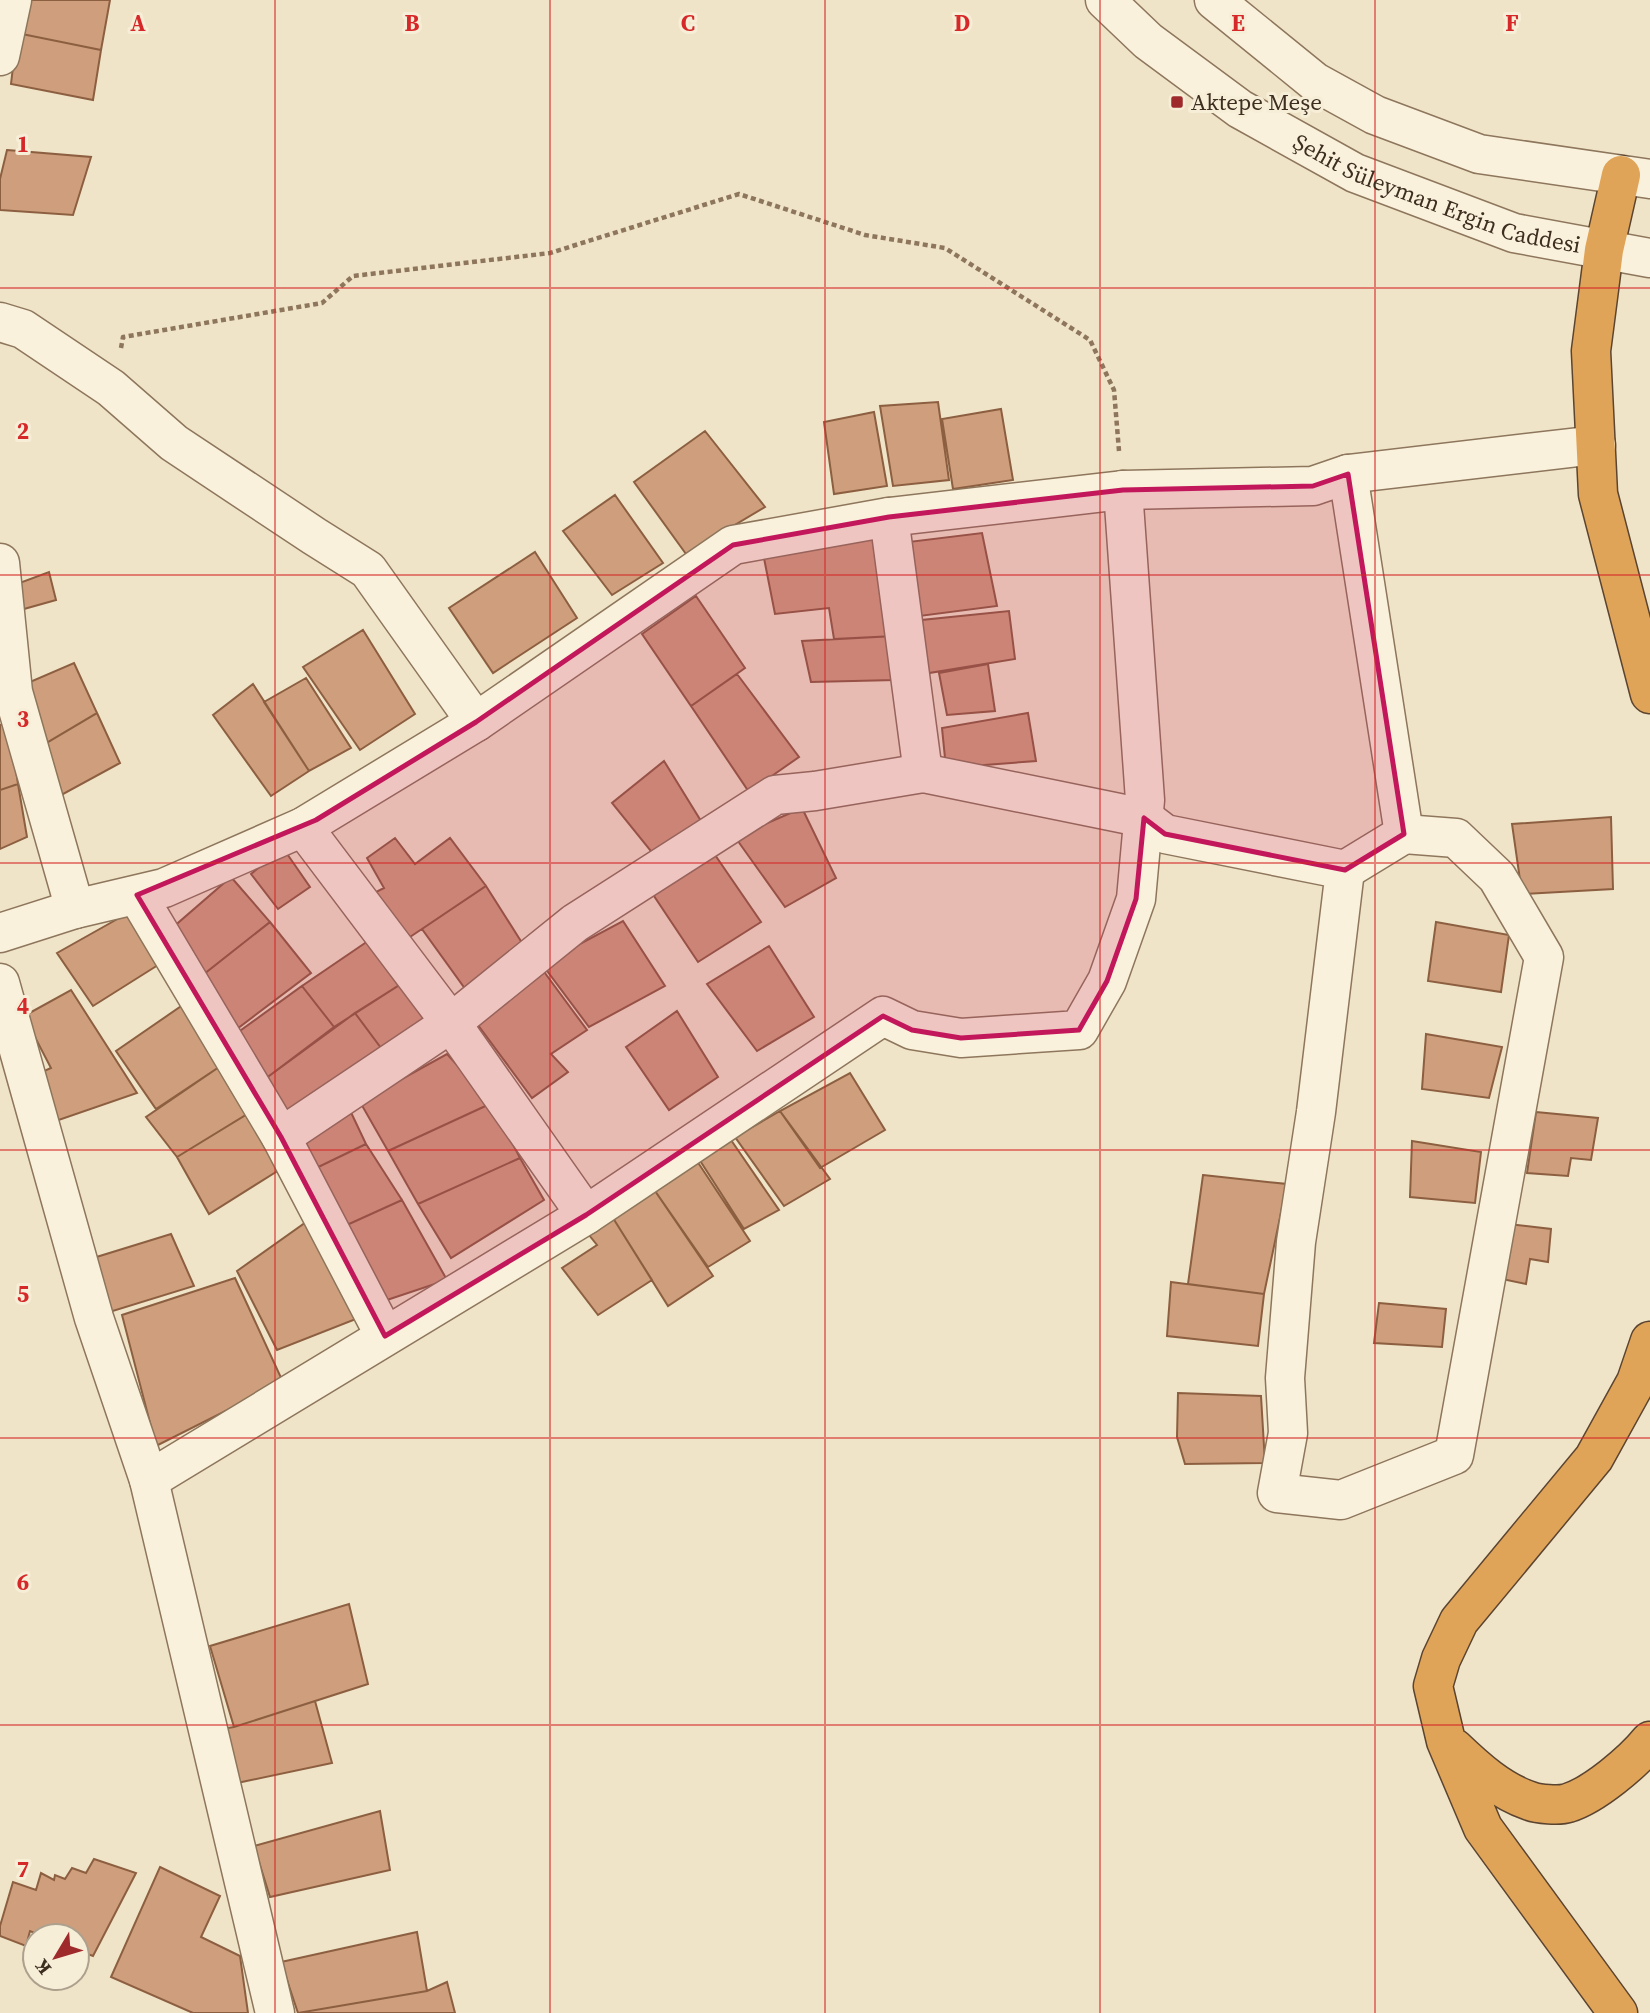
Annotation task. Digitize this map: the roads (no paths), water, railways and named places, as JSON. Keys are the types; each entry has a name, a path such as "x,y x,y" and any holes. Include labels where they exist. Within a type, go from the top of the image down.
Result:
{"highway":[{"path":"1636,177 1604,250 1591,351 1598,494 1650,694"},
{"path":"1618,2013 1483,1828 1446,1741 1433,1686 1441,1659 1459,1621 1594,1458 1636,1382 1650,1341"},
{"path":"1446,1741 1485,1777 1531,1802 1567,1804 1604,1784 1650,1741"}],"street":[{"path":"0,56 12,0"},
{"name":"Şehit Süleyman Ergin Caddesi","path":"1105,0 1148,41 1240,109 1355,173 1514,233 1650,258"},
{"path":"1214,0 1315,82 1375,115 1479,154 1636,177"},
{"path":"0,322 23,329 111,388 174,443 368,570 476,722"},
{"path":"0,933 75,909 164,888 303,827 476,722 733,545 889,517 1123,490 1312,486 1348,474 1596,445"},
{"path":"1348,474 1405,834"},
{"path":"149,1480 586,1215 883,1016 912,1030 961,1038 1079,1030 1107,981 1136,899 1144,818 1145,800 1123,490"},
{"path":"889,517 923,773"},
{"path":"0,564 13,692 75,909"},
{"path":"281,1137 451,1023 575,923 775,795 923,773 1144,818 1165,834 1345,870 1405,834 1456,838 1497,877 1544,957 1454,1455 1341,1500 1277,1493 1288,1433 1285,1378 1296,1242 1316,1112 1345,870"},
{"path":"303,827 451,1023 586,1215"},
{"path":"137,895 281,1137 385,1336"},
{"path":"0,983 94,1318 149,1480 275,2013"}],"place":[{"name":"Aktepe Meşe","path":"1177,102"}]}
